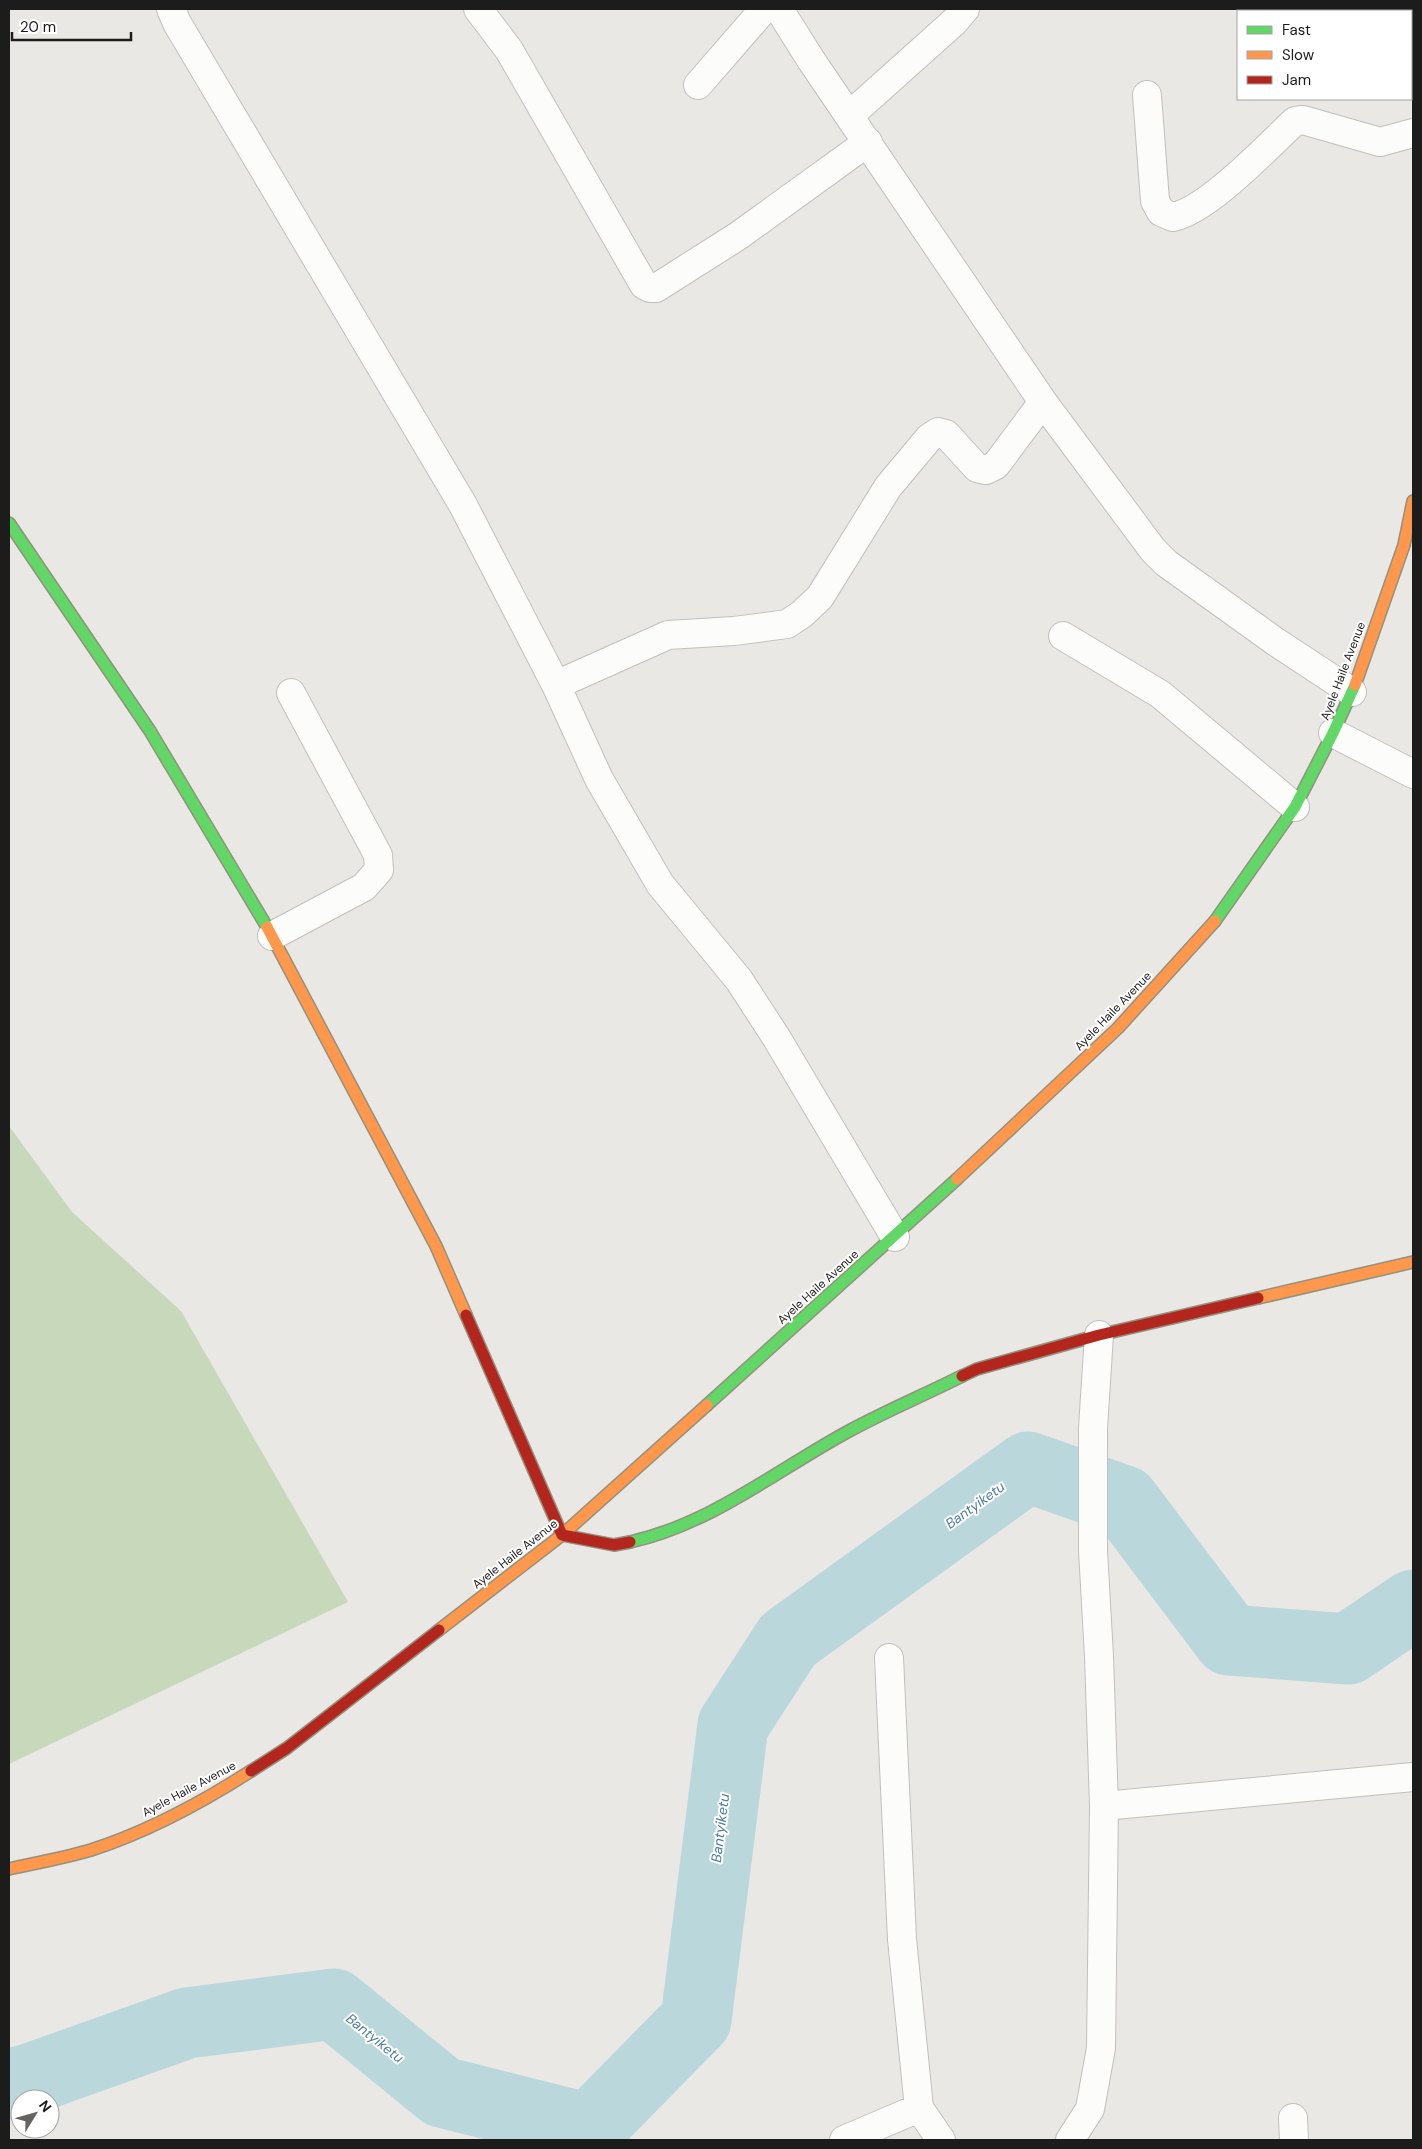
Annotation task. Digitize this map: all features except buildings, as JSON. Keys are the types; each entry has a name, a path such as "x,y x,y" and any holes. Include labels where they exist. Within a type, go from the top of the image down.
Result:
{"street":[{"path":"171,9 177,24 463,505 556,685 599,779 660,884 749,997 781,1046 895,1237"},
{"path":"478,9 509,50 644,285 650,288 656,288 738,236 868,142"},
{"path":"698,85 764,9"},
{"path":"779,9 849,116 1043,402 1153,550 1166,563 1276,642 1352,692"},
{"path":"849,116 955,21 965,9"},
{"path":"1147,95 1156,201 1161,212 1173,217 1193,210 1214,195 1295,121 1303,120 1380,142 1413,133"},
{"path":"556,685 668,635 734,631 787,624 802,614 820,597 888,487 929,438 938,432 946,434 978,468 986,470 996,465 1043,402"},
{"name":"Ayele Haile Avenue","path":"9,1869 105,1846 180,1811 262,1765 562,1535 895,1237 1118,1028 1217,919 1295,808 1352,692 1404,545 1413,501"},
{"path":"9,523 150,731 272,936 436,1246 562,1535 614,1545 660,1533 703,1517 849,1431 978,1369 1099,1335 1413,1262"},
{"path":"1063,636 1160,694 1295,808"},
{"path":"272,936 364,888 379,870 378,855 291,693"},
{"path":"1333,733 1413,774"},
{"path":"1070,2140 1090,2109 1101,2048 1104,1806 1093,1551 1093,1428 1099,1335"},
{"path":"889,1658 902,1939 919,2108 941,2140"},
{"path":"1104,1806 1413,1777"},
{"path":"844,2140 919,2108"}],"green space":[{"path":"9,1126 72,1212 181,1311 348,1602 9,1764"}],"waterway":[{"name":"Bantyiketu","path":"9,2084 27,2080 187,2023 334,2004 442,2092 589,2129 696,2020 733,1725 788,1640 1028,1467 1124,1501 1229,1640 1348,1649 1413,1605"}],"traffic: fast":[{"path":"9,523 150,731 267,927"},
{"path":"1215,921 1295,807 1355,685"},
{"path":"707,1405 957,1179"},
{"path":"630,1542 660,1534 688,1523 743,1494 849,1431 962,1376"}],"traffic: slow":[{"path":"1355,685 1404,545 1413,501"},
{"path":"957,1179 1118,1028 1215,921"},
{"path":"267,927 436,1246 466,1315"},
{"path":"1258,1298 1413,1262"},
{"path":"439,1630 562,1535 707,1405"},
{"path":"9,1869 81,1853 133,1835 193,1805 251,1771"}],"traffic: jam":[{"path":"962,1376 977,1369 1099,1335 1258,1298"},
{"path":"466,1315 562,1535 614,1545 630,1542"},
{"path":"251,1771 287,1748 439,1630"}]}
